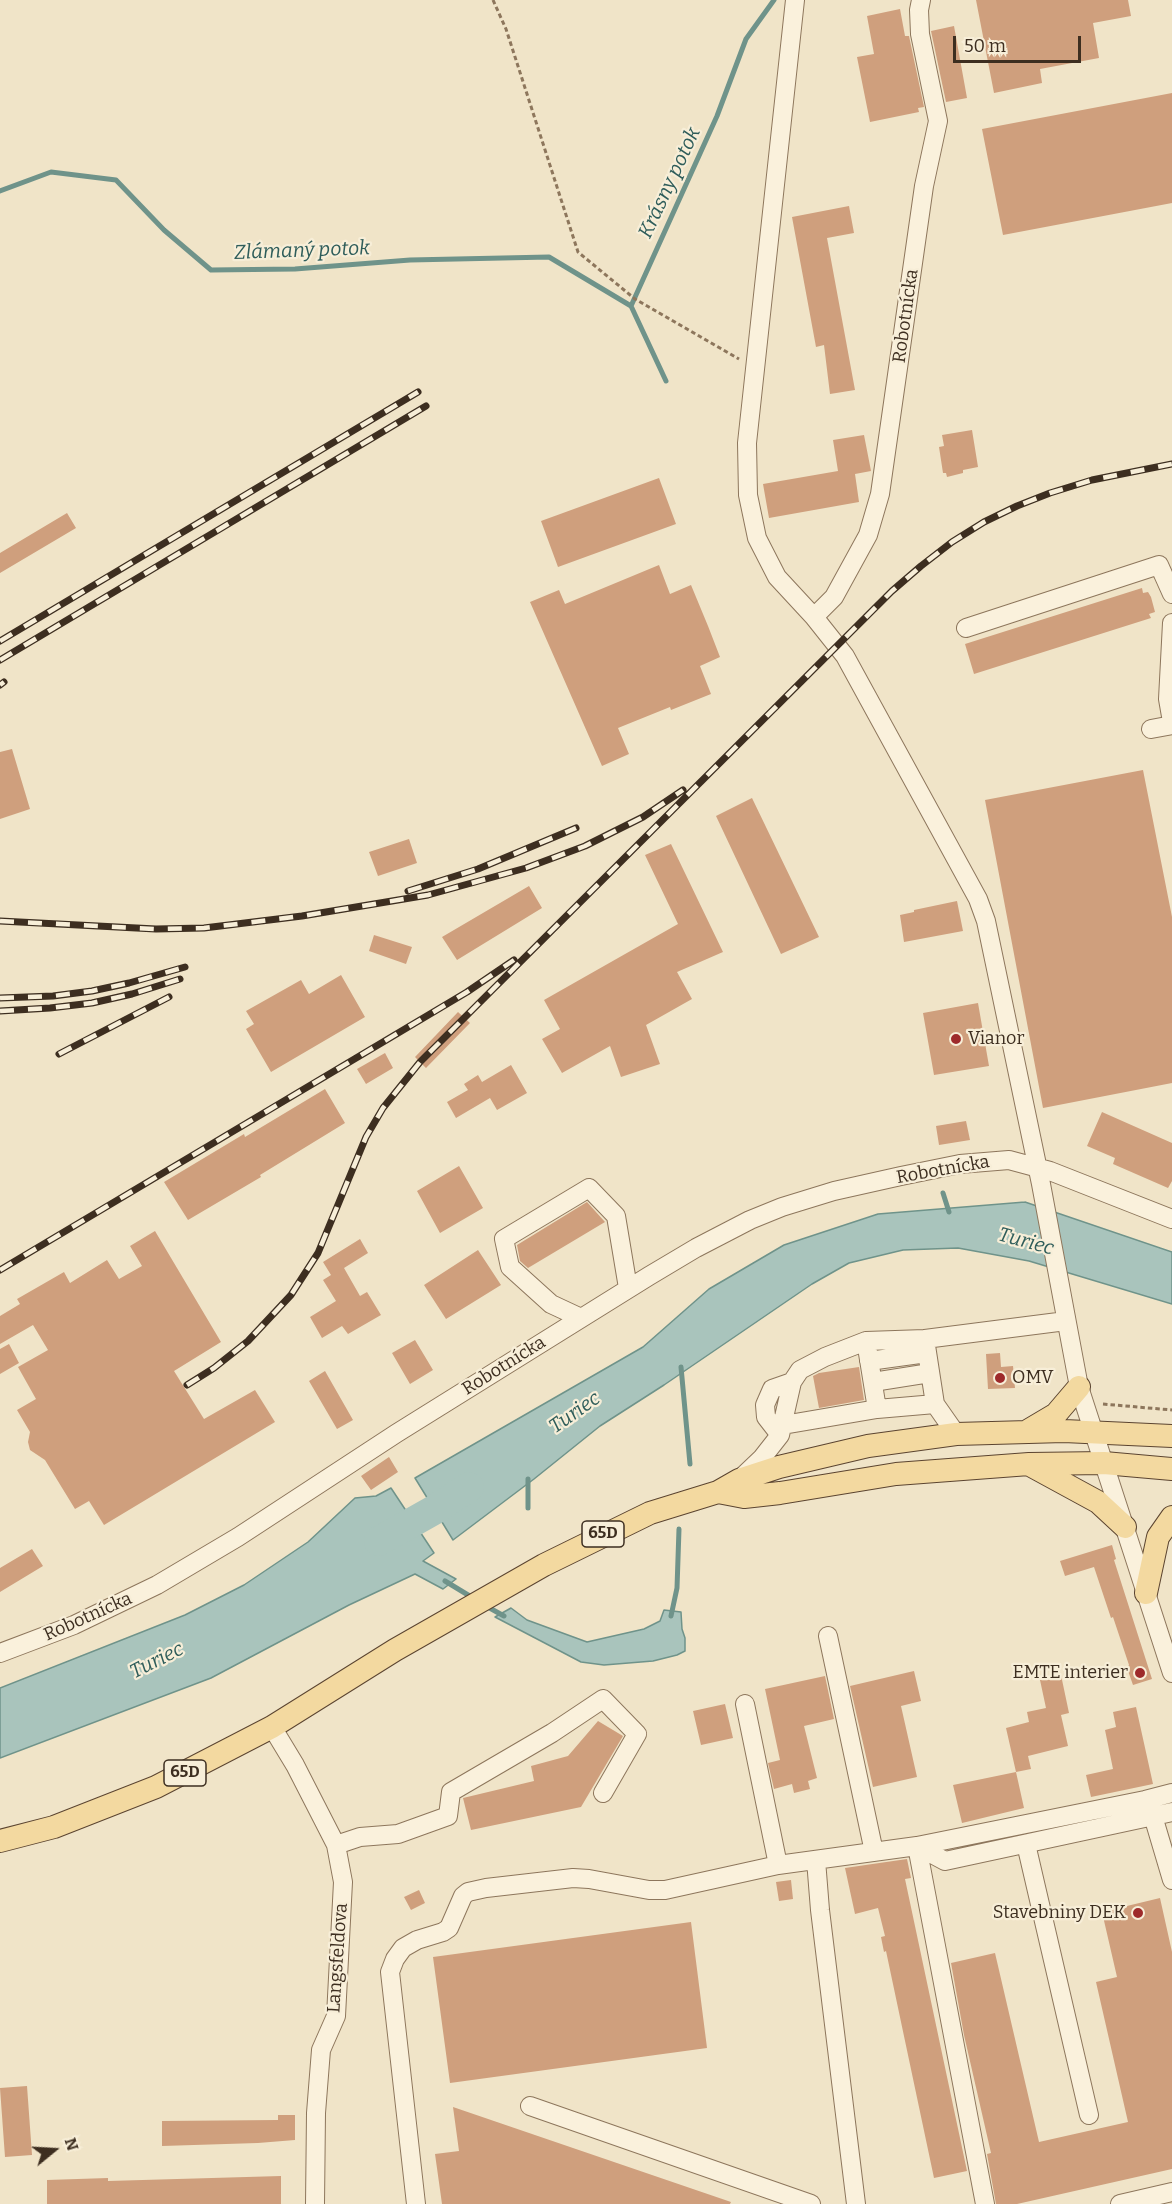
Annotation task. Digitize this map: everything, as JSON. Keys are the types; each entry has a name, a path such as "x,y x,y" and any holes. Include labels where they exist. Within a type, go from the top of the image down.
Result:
{"main road":[{"path":"1028,1431 1065,1407 1079,1387"},
{"name":"65D","path":"0,1841 54,1827 124,1801 195,1768 272,1726 495,1592 623,1525 680,1502 718,1492 739,1480 779,1467 868,1446 956,1434 1028,1431 1172,1436"},
{"name":"65D","path":"718,1492 744,1497 896,1474 1029,1464 1104,1463 1172,1469"},
{"path":"1029,1464 1098,1502 1125,1527"},
{"path":"1146,1593 1158,1537 1172,1517"}],"street":[{"path":"811,0 795,5 747,443 748,495 757,538 777,577 814,617 844,656 966,873 978,899 986,921 1039,1176 1079,1387 1172,1673"},
{"name":"Robotnícka","path":"814,617 834,597 868,535 880,494 924,186 938,121 920,34 921,0"},
{"path":"966,628 1159,565 1172,594"},
{"path":"1151,729 1172,724 1170,698 1172,623"},
{"name":"Robotnícka","path":"0,1653 74,1626 157,1586 238,1537 397,1433 628,1288 696,1248 750,1220 807,1199 960,1164 1009,1160 1039,1176 1172,1219"},
{"path":"581,1318 551,1304 510,1268 504,1239 589,1188 616,1216 628,1288"},
{"path":"781,1430 873,1385 930,1372 1066,1321"},
{"path":"866,1341 873,1385"},
{"path":"739,1480 762,1458 781,1430 792,1382 800,1370 866,1341 930,1372 956,1434"},
{"path":"873,1385 930,1372"},
{"path":"828,1636 874,1852"},
{"path":"336,1845 360,1837 398,1834 448,1816 451,1792 552,1733 603,1699 637,1734 603,1793"},
{"path":"745,1704 778,1865"},
{"name":"Langsfeldova","path":"272,1726 336,1845 343,1882 336,2016 321,2050 316,2113 315,2204"},
{"path":"416,2204 390,1972 403,1948 449,1928 463,1896 476,1890 573,1878 649,1890 665,1890 778,1865 917,1846 1172,1793"},
{"path":"917,1846 945,1861 1172,1812"},
{"path":"1153,1816 1172,1880"},
{"path":"1026,1844 1089,2115"},
{"path":"917,1846 985,2204"},
{"path":"816,1860 856,2204"},
{"path":"530,2106 811,2204"},
{"path":"1120,2204 1172,2192"}],"path":[{"path":"493,0 506,29 578,252 635,299 755,368"},
{"path":"1103,1404 1172,1410"}],"water":[{"path":"1025,1202 1172,1252 1172,1304 1029,1261 958,1248 903,1250 849,1263 812,1284 600,1426 453,1540 415,1478 643,1347 709,1289 784,1245 878,1214"},
{"path":"391,1488 434,1553 423,1561 456,1579 443,1589 415,1574 349,1605 211,1678 0,1758 0,1688 185,1615 244,1585 308,1542 355,1498 376,1496"},
{"path":"511,1608 527,1620 587,1642 644,1629 660,1621 664,1610 681,1612 685,1651 653,1661 604,1665 581,1662 495,1617"}],"building":[{"path":"976,0 1128,0 1131,16 1093,23 1099,58 1040,69 1042,83 994,93"},
{"path":"900,9 905,36 909,36 924,107 918,108 919,112 870,122 857,57 874,54 867,16"},
{"path":"954,26 967,98 946,102 931,31"},
{"path":"1172,93 1172,203 1003,235 982,129"},
{"path":"849,206 854,233 827,238 855,390 830,394 824,345 816,347 792,217"},
{"path":"972,430 978,467 947,477 946,473 943,473 939,447 944,446 942,435"},
{"path":"864,435 871,471 855,474 859,502 769,518 763,484 838,471 833,440"},
{"path":"659,478 676,524 558,567 541,521"},
{"path":"67,513 76,528 0,573 0,553"},
{"path":"659,565 670,594 691,585 708,626 720,657 700,666 711,694 671,710 670,707 618,728 629,754 602,766 530,602 559,590 565,604"},
{"path":"1142,588 1143,593 1148,592 1151,597 1155,612 1149,614 1151,618 974,674 965,644"},
{"path":"12,749 30,809 0,819 0,752"},
{"path":"1143,770 1172,917 1172,1083 1043,1108 985,800"},
{"path":"752,798 819,937 781,954 716,816"},
{"path":"409,839 417,863 378,876 369,852"},
{"path":"671,844 723,952 677,972 692,999 646,1025 660,1064 621,1077 610,1046 562,1073 542,1039 560,1029 544,1000 678,924 645,855"},
{"path":"529,886 542,908 457,960 442,937"},
{"path":"957,901 963,931 904,942 900,915"},
{"path":"374,935 412,947 406,964 369,951"},
{"path":"341,975 365,1017 271,1072 246,1029 254,1024 246,1011 301,980 309,994"},
{"name":"Vianor","path":"978,1003 989,1066 934,1075 923,1013"},
{"path":"458,1012 470,1023 426,1068 415,1057"},
{"path":"385,1053 393,1068 366,1084 357,1069"},
{"path":"511,1065 527,1093 497,1110 490,1098 456,1118 447,1102 468,1090 464,1084 478,1075 482,1082"},
{"path":"325,1089 345,1123 188,1220 164,1182"},
{"path":"1102,1112 1172,1143 1172,1181 1168,1188 1113,1164 1115,1158 1087,1146"},
{"path":"966,1121 970,1140 939,1145 936,1126"},
{"path":"459,1166 483,1208 440,1233 417,1191"},
{"path":"587,1202 605,1222 528,1268 520,1261 517,1245"},
{"path":"155,1231 221,1342 174,1371 204,1419 255,1390 275,1422 104,1525 89,1501 75,1509 45,1460 30,1450 28,1442 30,1432 17,1410 36,1399 18,1367 48,1350 33,1325 0,1344 0,1316 20,1304 17,1299 64,1272 70,1283 107,1260 119,1279 142,1266 130,1246"},
{"path":"360,1239 368,1253 344,1268 360,1296 367,1292 381,1315 348,1334 342,1326 322,1338 310,1317 336,1301 323,1280 331,1275 323,1262"},
{"path":"478,1250 501,1285 446,1319 424,1285"},
{"path":"415,1340 433,1370 410,1384 392,1353"},
{"path":"9,1344 19,1363 0,1374 0,1349"},
{"name":"OMV","path":"1000,1353 1001,1367 1013,1366 1015,1388 988,1389 986,1354"},
{"path":"859,1367 864,1400 819,1408 813,1376"},
{"path":"325,1371 353,1420 337,1429 309,1381"},
{"path":"389,1457 398,1472 371,1490 361,1476"},
{"path":"1112,1545 1116,1559 1114,1560 1152,1679 1133,1685 1127,1668 1129,1665 1094,1567 1065,1576 1060,1561"},
{"path":"32,1549 43,1566 0,1592 0,1568"},
{"path":"914,1671 921,1701 901,1706 917,1777 873,1787 850,1686"},
{"path":"1061,1675 1069,1713 1061,1715 1068,1746 1028,1756 1031,1769 1016,1772 1006,1728 1029,1722 1027,1712 1046,1708 1040,1680"},
{"path":"825,1676 834,1719 804,1726 817,1778 808,1781 810,1789 794,1793 792,1784 774,1789 768,1763 780,1760 765,1689"},
{"path":"725,1704 733,1738 701,1745 693,1711"},
{"path":"1136,1707 1153,1784 1091,1797 1086,1775 1113,1769 1105,1730 1116,1727 1113,1712"},
{"path":"598,1721 623,1736 581,1807 471,1830 463,1798 534,1781 531,1766 568,1756"},
{"path":"1016,1772 1024,1808 962,1823 953,1785"},
{"path":"907,1859 911,1878 905,1879 967,2171 934,2178 886,1951 884,1952 881,1937 885,1936 878,1908 855,1914 845,1868"},
{"path":"791,1880 793,1899 779,1901 776,1882"},
{"path":"419,1890 425,1903 411,1910 404,1897"},
{"path":"1160,1898 1172,1952 1172,2169 1017,2204 996,2204 987,2154 991,2153 964,2035 951,1963 995,1953 1039,2142 1128,2122 1096,1982 1117,1977 1102,1912"},
{"path":"691,1922 707,2048 450,2083 433,1957"},
{"path":"27,2086 32,2155 5,2157 0,2088"},
{"path":"453,2107 731,2202 730,2204 442,2204 435,2154 459,2151"},
{"path":"278,2115 295,2115 295,2140 162,2146 162,2121 278,2120"},
{"path":"281,2176 281,2204 47,2204 47,2180 108,2178 108,2181"}],"waterway":[{"name":"Krásny potok","path":"666,381 631,306 717,116 746,39 774,0"},
{"name":"Zlámaný potok","path":"0,191 51,172 116,180 164,230 211,270 295,269 410,260 549,257 631,306"},
{"name":"Krásny potok","path":"943,1193 949,1212"},
{"path":"681,1367 690,1464"},
{"path":"528,1479 528,1508"},
{"name":"Turiec","path":"379,1541 469,1487"},
{"path":"671,1616 677,1588 679,1529"},
{"path":"445,1581 473,1598"},
{"path":"486,1606 504,1616"}],"railway":[{"path":"0,641 418,392"},
{"path":"0,660 426,406"},
{"path":"187,1385 214,1368 248,1341 291,1295 318,1253 366,1137 383,1108 420,1062 892,591 952,542 984,522 1017,506 1092,480 1172,464"},
{"path":"0,685 4,682"},
{"path":"0,921 156,929 204,928 302,916 428,895 526,868 585,846 643,817 683,790"},
{"path":"408,891 478,869 576,828"},
{"path":"0,1270 467,992 514,960"},
{"path":"0,998 53,996 92,991 185,967"},
{"path":"0,1011 92,1003 132,994 180,979"},
{"path":"59,1054 169,997"}],"place":[{"name":"Vianor","path":"956,1039"},
{"name":"OMV","path":"1000,1378"},
{"name":"EMTE interier","path":"1140,1673"},
{"name":"Stavebniny DEK","path":"1138,1913"}]}
